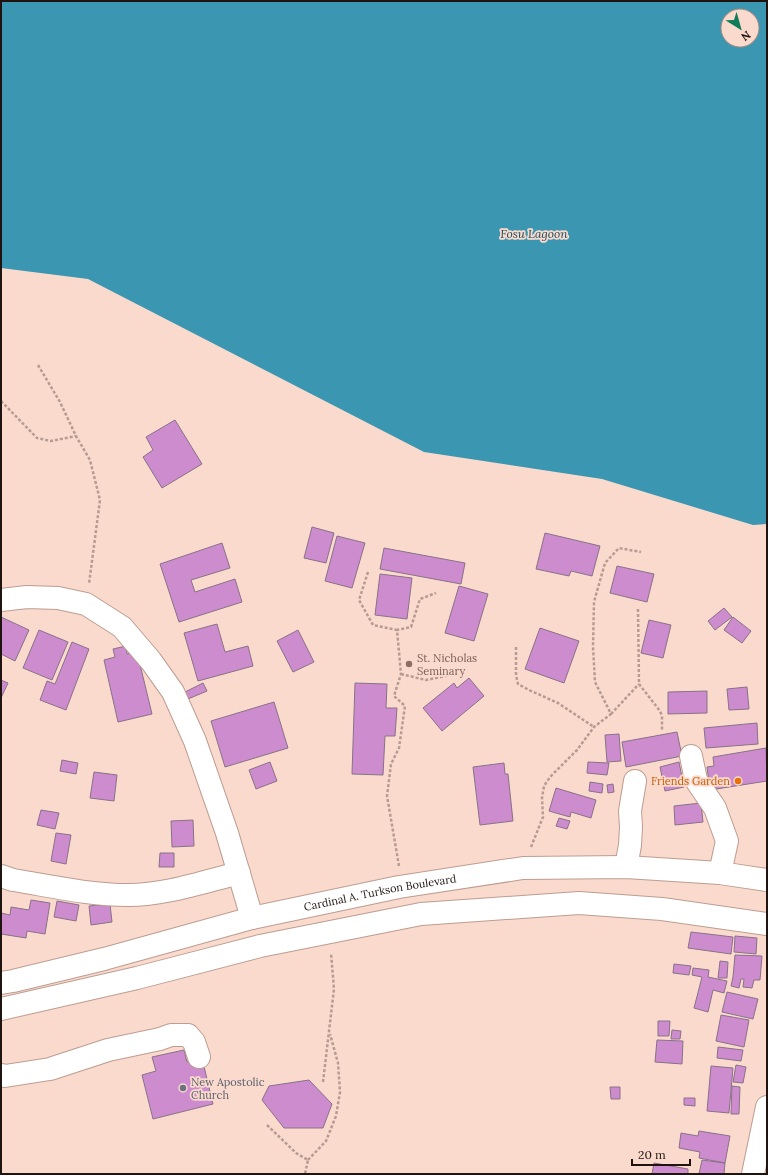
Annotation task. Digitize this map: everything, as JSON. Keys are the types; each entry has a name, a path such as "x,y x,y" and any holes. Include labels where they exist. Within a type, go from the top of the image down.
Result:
{"street":[{"path":"1,600 27,597 58,598 86,604 122,627 151,661 174,692 195,741 227,833 252,918"},
{"path":"691,756 696,780 715,808 727,840 720,873"},
{"path":"626,867 630,845 630,810 635,781"},
{"name":"Cardinal A. Turkson Boulevard","path":"1,983 104,959 252,918 399,887 523,868 626,867 720,873 767,880"},
{"path":"1,876 13,880 98,893 129,895 160,892 239,873"},
{"path":"1,1010 138,978 260,946 421,914 579,903 662,909 767,924"},
{"path":"1,1075 5,1076 50,1069 108,1050 160,1039 171,1035 188,1035 194,1042 199,1057"},
{"path":"753,1174 767,1107"}],"path":[{"path":"38,365 60,402 76,436 90,460 100,500 86,604"},
{"path":"1,401 37,438 51,441 76,436"},
{"path":"611,714 595,682 593,647 594,602 606,563 619,548 641,552"},
{"path":"368,572 359,600 373,625 397,630 411,627 420,599 436,593"},
{"path":"638,609 639,684 660,711 662,716 662,731"},
{"path":"397,630 401,674 394,696 405,706 399,748 391,764 388,796 399,865 399,887"},
{"path":"516,647 516,675 518,684 558,703 594,727"},
{"path":"401,674 426,680 446,676 460,669"},
{"path":"523,868 543,817 542,798 544,786 550,777 577,750 594,727 611,714 639,684"},
{"path":"323,1082 334,989 329,932"},
{"path":"305,1174 308,1160 326,1141 336,1116 340,1092 338,1063 330,1031"},
{"path":"267,1125 296,1153 308,1160"}],"water":[{"name":"Fosu Lagoon","path":"1,1 767,1 767,524 753,525 602,479 424,452 88,279 1,268"}],"building":[{"path":"175,420 202,464 162,488 143,457 153,450 146,437"},
{"path":"312,527 334,533 326,563 304,558"},
{"path":"545,533 600,546 592,576 571,571 569,576 536,569"},
{"path":"337,536 365,543 352,588 325,581"},
{"path":"222,543 230,568 191,580 195,592 235,579 242,602 179,622 160,564"},
{"path":"384,548 465,563 461,584 380,569"},
{"path":"617,566 654,574 647,602 610,593"},
{"path":"380,574 412,578 407,619 375,615"},
{"path":"459,586 488,594 474,641 445,633"},
{"path":"724,608 732,617 715,630 708,621"},
{"path":"1,617 29,630 15,661 1,654"},
{"path":"733,617 751,631 742,643 724,630"},
{"path":"649,620 671,625 663,658 641,653"},
{"path":"217,624 225,652 248,646 253,666 198,681 184,633"},
{"path":"540,628 579,641 564,683 525,669"},
{"path":"39,630 68,642 52,680 23,668"},
{"path":"298,630 314,662 293,672 277,641"},
{"path":"72,642 89,649 66,710 40,700 47,681 55,684"},
{"path":"126,646 127,654 137,652 152,714 118,722 104,660 115,657 113,649"},
{"path":"469,678 484,696 442,731 423,708 454,683 457,688"},
{"path":"1,680 8,683 1,698"},
{"path":"203,683 207,691 188,699 185,692"},
{"path":"355,683 387,684 386,708 397,708 395,736 385,736 383,775 352,774"},
{"path":"747,687 749,709 729,710 727,689"},
{"path":"707,691 707,713 668,714 668,692"},
{"path":"274,702 288,748 225,767 211,721"},
{"path":"757,723 758,744 706,748 704,728"},
{"path":"677,732 682,756 626,767 622,742"},
{"path":"619,734 621,761 607,762 605,735"},
{"path":"766,748 767,781 710,790 707,767 714,766 713,757"},
{"path":"62,760 78,763 76,774 60,771"},
{"path":"270,762 277,781 256,789 249,770"},
{"path":"588,762 609,763 607,775 587,773"},
{"path":"679,762 684,787 665,791 660,767"},
{"path":"504,763 505,774 508,774 513,821 480,825 473,767"},
{"path":"94,772 117,775 114,801 90,798"},
{"path":"590,782 603,784 602,793 589,791"},
{"path":"613,784 614,792 608,793 607,785"},
{"path":"556,788 596,800 591,818 571,812 570,817 549,811"},
{"path":"701,803 703,822 675,825 674,806"},
{"path":"41,810 59,813 55,829 37,825"},
{"path":"559,818 570,821 567,829 556,826"},
{"path":"193,820 194,846 172,847 171,821"},
{"path":"56,833 71,835 66,864 51,861"},
{"path":"160,853 174,853 174,867 159,867"},
{"path":"31,900 50,903 45,934 27,931 26,938 1,934 1,913 10,915 11,907 29,910"},
{"path":"57,901 79,905 76,921 54,917"},
{"path":"110,904 112,922 91,925 89,906"},
{"path":"691,932 733,937 731,954 688,948"},
{"path":"735,936 757,938 756,954 734,952"},
{"path":"735,955 762,956 760,980 754,980 752,988 743,987 744,979 741,979 739,988 731,986"},
{"path":"720,961 728,962 727,978 718,978"},
{"path":"674,964 691,966 689,975 673,973"},
{"path":"693,968 709,970 708,977 727,981 724,993 713,990 708,1012 694,1008 702,977 692,975"},
{"path":"727,992 758,999 753,1019 722,1012"},
{"path":"721,1015 749,1020 744,1047 716,1041"},
{"path":"658,1021 670,1021 669,1036 658,1036"},
{"path":"672,1030 681,1031 680,1039 671,1039"},
{"path":"657,1040 683,1041 682,1064 655,1062"},
{"path":"718,1047 743,1050 741,1061 717,1058"},
{"path":"184,1050 187,1062 202,1058 213,1104 153,1119 142,1075 156,1071 152,1057"},
{"path":"736,1065 746,1067 743,1083 733,1082"},
{"path":"711,1066 733,1068 729,1113 707,1111"},
{"path":"309,1080 332,1104 323,1128 284,1128 262,1100 269,1086"},
{"path":"732,1086 740,1087 739,1114 731,1114"},
{"path":"610,1087 620,1087 620,1099 611,1099"},
{"path":"684,1098 695,1098 695,1106 684,1105"},
{"path":"699,1131 730,1136 725,1163 699,1158 700,1152 679,1148 681,1133 698,1136"},
{"path":"702,1160 725,1163 724,1174 699,1174"},
{"path":"654,1163 688,1169 688,1174 652,1174"}],"place":[{"name":"St. Nicholas Seminary","path":"409,664"},
{"name":"Friends Garden","path":"738,781"},
{"name":"New Apostolic Church","path":"183,1088"}]}
